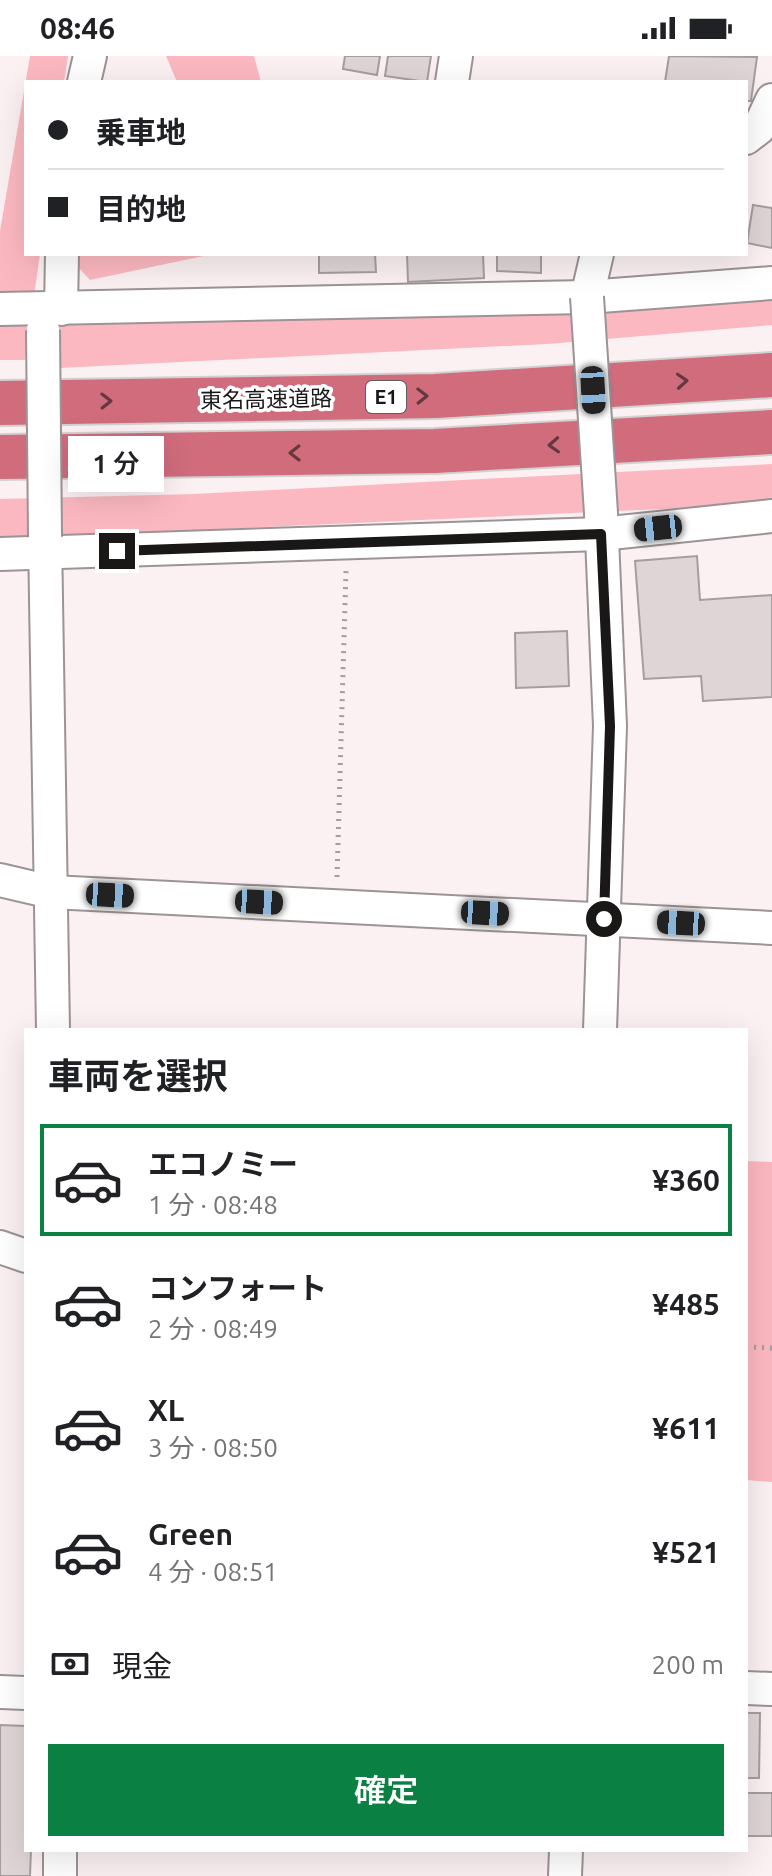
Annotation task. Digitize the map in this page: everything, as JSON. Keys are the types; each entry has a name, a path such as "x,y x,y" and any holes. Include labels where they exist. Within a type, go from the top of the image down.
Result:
{"highway":[{"name":"東名高速道路","path":"0,403 436,396 772,375"},
{"path":"0,457 435,451 772,432"}],"street":[{"path":"84,80 90,56"},
{"path":"452,80 456,56"},
{"path":"748,136 759,128 772,100"},
{"path":"53,1028 46,545 49,316 62,256"},
{"path":"597,256 587,297 610,726 600,1028"},
{"path":"0,309 49,316 587,297 772,283"},
{"path":"0,554 46,545 347,543 601,523 772,516"},
{"path":"0,880 51,892 772,928"},
{"path":"0,1247 24,1255"},
{"path":"748,1688 772,1689"},
{"path":"0,1692 24,1693"},
{"path":"60,1852 60,1876"},
{"path":"565,1876 566,1852"}],"path":[{"path":"336,906 347,543"},
{"path":"748,1347 772,1348"}],"shaded area":[{"path":"30,56 68,56 64,80 26,80"},
{"path":"166,56 254,56 260,80 176,80"},
{"path":"24,91 24,256 40,256 25,360 0,360 0,231"},
{"path":"68,256 204,256 90,280"},
{"path":"772,281 772,325 547,344 59,368 57,322"},
{"path":"772,464 772,504 0,539 0,499 194,494"},
{"path":"748,1161 772,1162 772,1482 748,1480"}],"building":[{"path":"345,56 380,56 377,75 343,69"},
{"path":"388,56 431,56 427,80 385,76"},
{"path":"669,56 757,57 751,101 748,101 748,80 665,80"},
{"path":"753,205 772,208 772,248 748,243"},
{"path":"319,256 375,256 376,272 319,273"},
{"path":"407,256 483,256 484,278 408,282"},
{"path":"497,256 541,256 541,273 497,271"},
{"path":"697,556 700,600 772,595 772,697 703,701 701,676 644,679 635,561"},
{"path":"567,631 569,686 516,688 515,633"},
{"path":"748,1713 760,1713 759,1778 748,1778"},
{"path":"0,1725 24,1726 24,1852 31,1852 30,1876 0,1876"},
{"path":"748,1793 772,1793 772,1836 748,1836"}],"route":[{"path":"117,551 601,534 610,726 604,919"}]}
